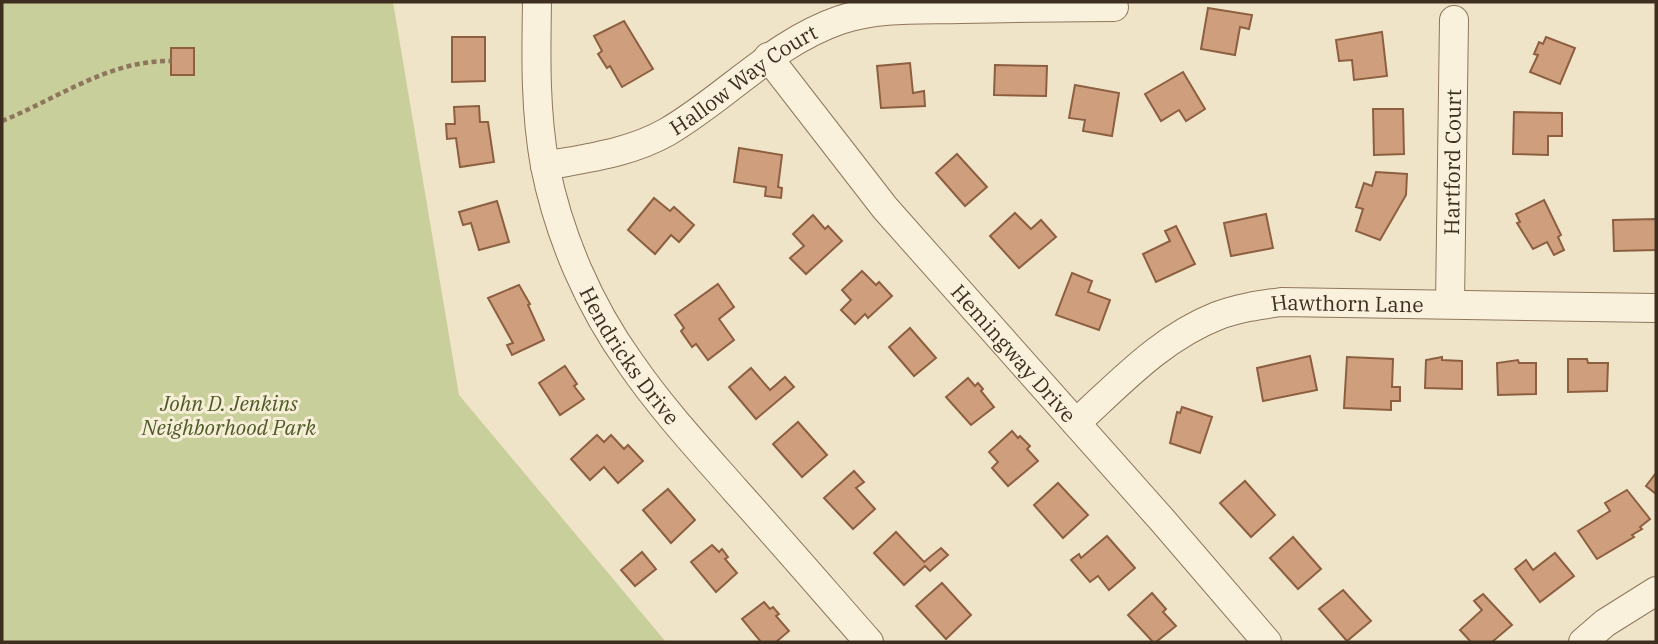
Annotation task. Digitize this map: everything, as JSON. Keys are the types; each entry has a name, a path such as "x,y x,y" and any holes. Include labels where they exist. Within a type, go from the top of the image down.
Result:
{"street":[{"name":"Hendricks Drive","path":"537,2 535,69 545,166 573,259 596,308 630,364 703,453 869,642"},
{"name":"Hallow Way Court","path":"545,166 628,149 665,133 699,112 768,57 803,36 828,25 880,10 1115,7"},
{"name":"Hartford Court","path":"1450,304 1454,20"},
{"name":"Hemingway Drive","path":"768,57 885,208 1267,642"},
{"name":"Hawthorn Lane","path":"1076,423 1156,350 1185,331 1245,307 1281,302 1656,308"},
{"path":"1583,642 1605,623 1656,591"}],"path":[{"path":"2,121 92,79 125,67 149,61 171,61"}],"green space":[{"name":"John D. Jenkins Neighborhood Park","path":"2,2 393,2 459,395 666,642 2,642"}],"building":[{"path":"1208,8 1252,15 1249,29 1240,27 1235,55 1201,49"},
{"path":"624,21 653,69 622,87 610,66 607,68 598,54 602,51 594,36"},
{"path":"1382,32 1387,76 1354,80 1352,60 1339,61 1336,40"},
{"path":"452,37 485,37 485,81 452,82"},
{"path":"1546,37 1575,48 1560,84 1530,72 1538,55 1534,54 1539,42 1543,44"},
{"path":"171,48 194,48 194,75 171,75"},
{"path":"910,63 913,93 924,91 925,106 881,108 877,66"},
{"path":"995,65 1047,66 1046,96 994,95"},
{"path":"1183,72 1205,109 1186,121 1179,110 1161,121 1145,94"},
{"path":"1075,85 1119,93 1112,136 1083,131 1085,120 1069,118"},
{"path":"479,106 480,122 488,122 494,162 460,167 456,138 447,139 446,124 455,124 454,107"},
{"path":"1373,109 1403,109 1404,154 1374,155"},
{"path":"1514,112 1562,113 1562,136 1548,136 1548,155 1513,154"},
{"path":"739,148 782,155 778,187 782,188 781,198 765,196 766,187 734,182"},
{"path":"957,154 987,187 965,206 936,173"},
{"path":"1376,172 1407,174 1406,195 1380,240 1356,231 1363,209 1356,207 1364,183 1372,186"},
{"path":"654,198 670,211 674,207 694,225 679,242 671,235 655,254 628,230"},
{"path":"1544,200 1561,235 1558,237 1564,250 1554,255 1547,242 1533,249 1517,223 1520,222 1516,214"},
{"path":"497,201 509,242 479,250 471,223 463,225 459,212"},
{"path":"1015,213 1031,229 1041,220 1056,237 1019,268 990,236"},
{"path":"1266,214 1273,248 1231,256 1224,223"},
{"path":"813,215 825,229 828,226 842,241 806,274 790,258 804,246 793,234"},
{"path":"1656,219 1656,250 1614,251 1613,220"},
{"path":"1176,226 1195,264 1156,282 1143,254 1170,241 1165,231"},
{"path":"862,271 876,285 879,282 892,296 868,318 865,314 855,324 841,310 851,300 842,290"},
{"path":"1072,273 1092,281 1088,292 1110,300 1099,330 1056,315"},
{"path":"718,284 734,307 719,319 734,340 708,360 696,344 692,347 681,331 684,328 675,315"},
{"path":"519,285 530,304 528,305 544,340 512,355 507,345 513,343 488,298"},
{"path":"910,328 936,358 914,376 889,347"},
{"path":"1310,356 1317,390 1263,401 1257,368"},
{"path":"1347,357 1393,359 1392,387 1400,387 1400,401 1391,401 1391,410 1344,408"},
{"path":"1442,357 1442,360 1462,361 1462,389 1425,388 1426,360"},
{"path":"1568,359 1608,363 1607,391 1568,392"},
{"path":"1518,360 1519,363 1536,363 1536,394 1498,395 1497,363"},
{"path":"565,366 577,384 574,386 584,399 560,415 539,383"},
{"path":"751,368 770,390 785,377 794,387 756,419 729,387"},
{"path":"968,378 975,386 978,383 994,407 971,425 946,397"},
{"path":"1182,407 1212,417 1200,453 1170,443 1177,412 1180,413"},
{"path":"798,422 827,455 802,477 773,444"},
{"path":"1012,431 1030,446 1027,449 1038,461 1008,486 992,468 998,462 989,452"},
{"path":"597,435 604,442 611,435 624,449 628,445 643,461 618,483 604,467 590,480 571,459"},
{"path":"854,471 864,482 856,488 875,509 853,529 824,498"},
{"path":"1656,473 1656,494 1646,486"},
{"path":"1245,481 1275,515 1251,537 1220,503"},
{"path":"1058,483 1088,515 1063,538 1034,505"},
{"path":"668,489 695,520 671,543 643,510"},
{"path":"1627,490 1650,519 1640,527 1642,529 1632,535 1634,537 1597,559 1578,531 1610,511 1605,503"},
{"path":"896,532 924,562 941,548 948,555 930,571 925,566 904,585 874,553"},
{"path":"1107,536 1135,568 1109,590 1098,576 1090,582 1071,560 1079,554 1081,558"},
{"path":"1293,537 1321,569 1298,589 1270,558"},
{"path":"712,545 719,552 722,549 728,557 725,559 737,573 716,592 691,562"},
{"path":"642,552 656,569 635,586 621,570"},
{"path":"1555,553 1574,576 1540,602 1515,569 1526,560 1533,570"},
{"path":"942,583 971,615 946,639 916,606"},
{"path":"1343,590 1371,621 1347,641 1319,609"},
{"path":"1152,593 1166,609 1163,612 1176,626 1156,642 1128,615"},
{"path":"1483,594 1512,625 1492,642 1471,642 1460,630 1482,610 1474,601"},
{"path":"764,602 770,609 773,607 779,614 776,616 789,631 776,642 761,642 742,619"}]}
